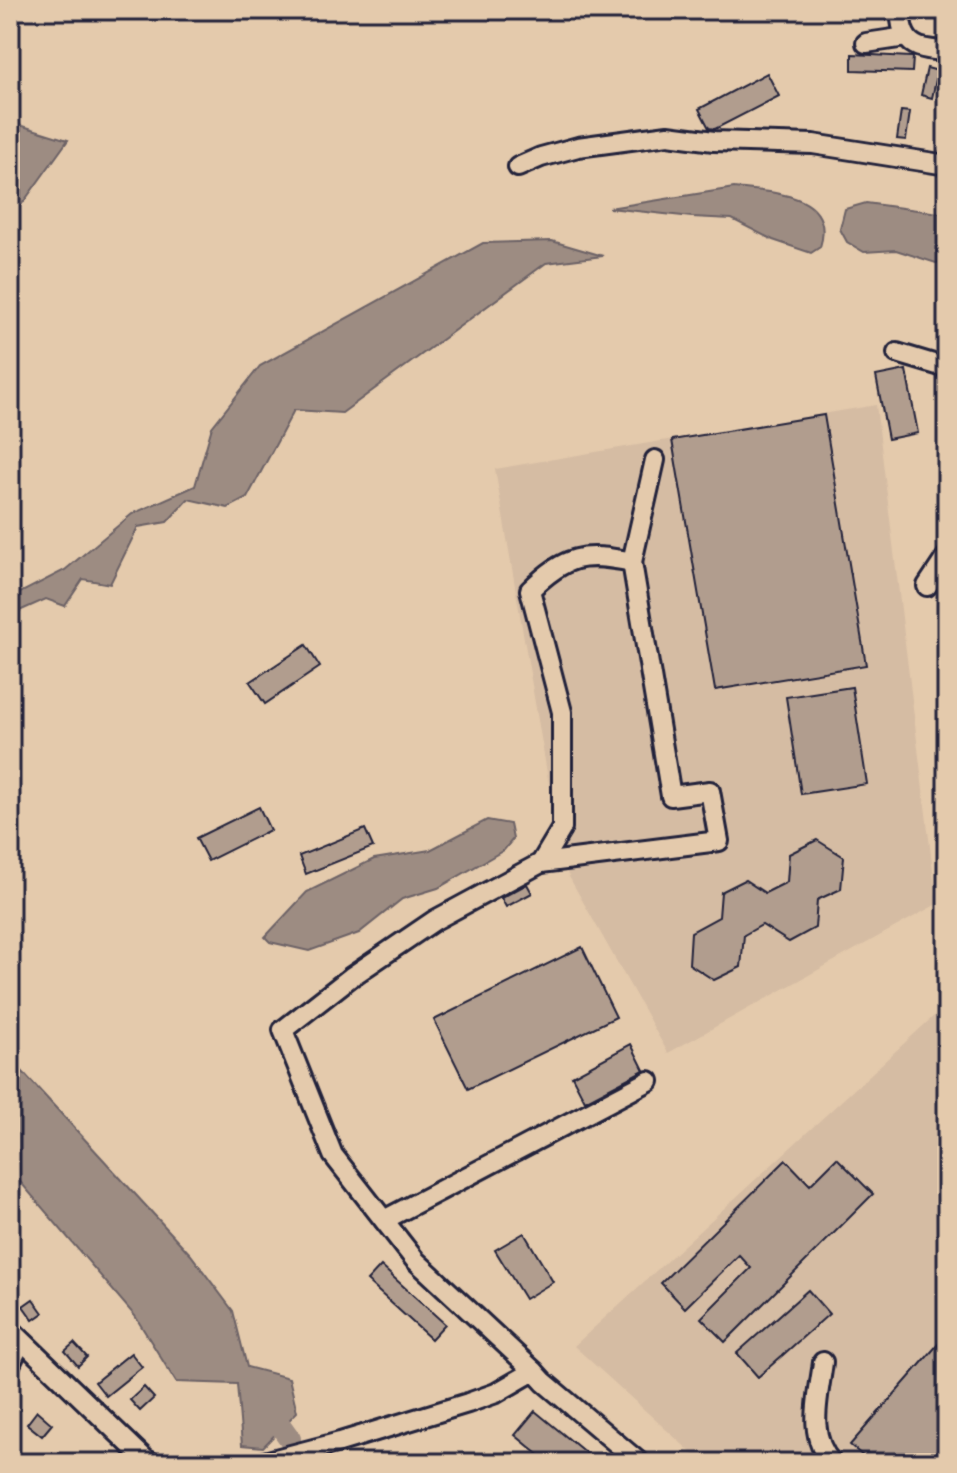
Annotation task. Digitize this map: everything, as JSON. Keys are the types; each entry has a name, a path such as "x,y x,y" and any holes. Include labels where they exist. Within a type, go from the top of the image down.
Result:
{"street":[{"path":"901,10 900,20 906,37 914,45 941,51 947,60"},
{"path":"866,43 906,37"},
{"path":"518,167 578,147 668,135 714,141 813,144 947,165"},
{"path":"897,353 947,368"},
{"path":"640,1463 544,1382 415,1260 333,1155 283,1030 351,977 435,920 541,863 719,841 710,791 671,796 632,562 655,460"},
{"path":"541,863 562,828 562,712 530,590 548,573 574,559 601,556 632,562"},
{"path":"927,586 947,556"},
{"path":"384,1220 649,1081"},
{"path":"10,1365 15,1335"},
{"path":"15,1335 152,1463"},
{"path":"823,1362 815,1424 821,1447 832,1463"},
{"path":"260,1463 468,1403 496,1393 534,1371"}],"shaded area":[{"path":"10,122 68,140 22,204 10,210"},
{"path":"734,188 782,194 810,206 819,216 823,229 820,247 811,253 773,240 732,219 609,208"},
{"path":"866,203 947,214 947,260 936,263 896,250 864,252 847,242 840,229 845,209"},
{"path":"552,241 603,256 546,263 342,413 294,410 247,498 228,508 188,499 167,522 138,527 110,584 83,579 65,606 46,599 17,612 10,663 10,598 65,570 132,514 195,486 212,427 260,366 483,243"},
{"path":"876,405 937,904 668,1053 563,866 495,469"},
{"path":"487,820 510,824 513,839 504,850 438,888 402,899 359,933 309,951 270,942 265,937 307,892 374,859 430,850"},
{"path":"947,1004 947,1463 703,1463 574,1346"},
{"path":"10,1058 191,1255 233,1311 247,1367 289,1378 297,1412 263,1447 242,1445 237,1384 176,1382 135,1316 10,1170"}],"building":[{"path":"852,54 913,57 912,72 852,70"},
{"path":"927,68 938,71 932,98 921,95"},
{"path":"767,73 779,96 715,129 709,128 699,109"},
{"path":"901,111 910,112 906,140 897,139"},
{"path":"906,370 918,433 888,439 876,376"},
{"path":"824,415 866,665 715,690 672,440"},
{"path":"306,645 320,667 265,704 250,682"},
{"path":"852,687 867,784 801,794 786,697"},
{"path":"259,807 270,830 208,861 196,838"},
{"path":"365,829 373,847 306,874 299,856"},
{"path":"817,840 844,857 841,889 817,900 815,928 789,942 762,925 744,935 741,967 714,980 689,964 691,932 719,917 721,892 745,880 765,893 787,882 789,854"},
{"path":"527,884 532,893 506,907 501,898"},
{"path":"582,947 616,1017 468,1089 434,1020"},
{"path":"631,1044 644,1070 585,1101 572,1076"},
{"path":"837,1158 873,1194 725,1342 701,1318 751,1268 739,1255 685,1308 661,1283 786,1160 810,1185"},
{"path":"524,1233 553,1282 525,1299 495,1250"},
{"path":"381,1266 445,1324 431,1339 367,1281"},
{"path":"808,1290 829,1314 758,1377 737,1353"},
{"path":"33,1299 43,1313 33,1320 23,1306"},
{"path":"947,1334 947,1463 871,1463 850,1445"},
{"path":"74,1343 87,1357 78,1366 65,1351"},
{"path":"131,1353 142,1367 106,1396 95,1382"},
{"path":"144,1387 154,1398 140,1411 130,1400"},
{"path":"37,1411 52,1424 42,1436 27,1424"},
{"path":"535,1411 598,1463 549,1463 515,1435"}],"waterway":[{"path":"264,1403 290,1439"}]}
